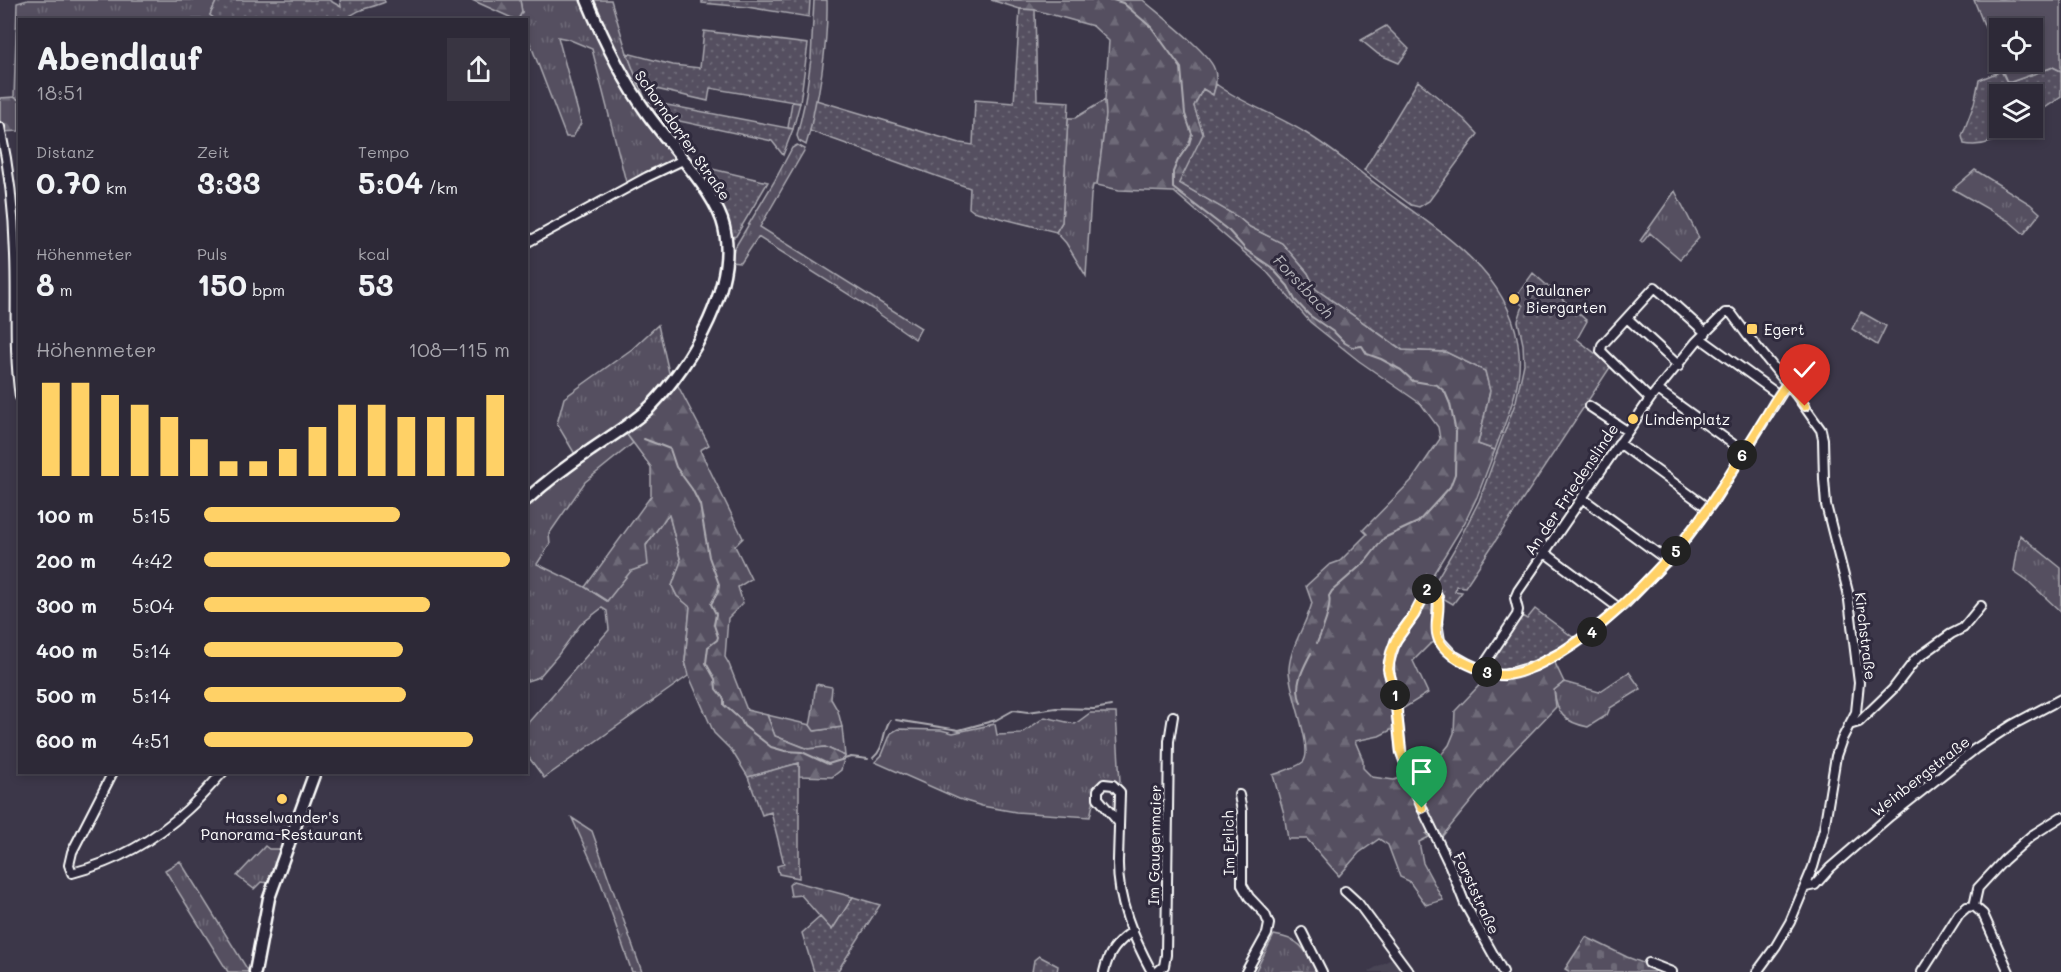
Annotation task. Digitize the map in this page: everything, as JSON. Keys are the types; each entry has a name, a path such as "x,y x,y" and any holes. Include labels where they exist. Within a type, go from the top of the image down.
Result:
{"main road":[{"name":"Schorndorfer Straße","path":"528,498 566,467 625,427 661,394 685,362 709,319 726,266 727,250 724,229 713,201 648,115 626,81 587,0"},
{"path":"255,972 269,898 314,774"}],"street":[{"path":"0,128 8,174 15,244 14,349 18,381"},
{"path":"528,242 683,160"},
{"path":"1650,399 1600,350 1655,287 1703,336 1779,395"},
{"name":"An der Friedenslinde","path":"1481,669 1517,615 1515,596 1627,431 1650,399 1703,336 1725,314 1732,314"},
{"name":"Kirchstraße","path":"1732,314 1788,383 1816,421 1823,437 1826,500 1834,543 1848,592 1859,683 1857,709 1837,752 1824,829 1806,887 1780,940 1756,972"},
{"path":"1627,318 1678,366"},
{"path":"1481,669 1492,674 1504,675 1538,664 1573,645 1619,608 1668,561 1708,508 1788,383"},
{"path":"1658,390 1744,452"},
{"path":"1589,406 1627,431"},
{"path":"1619,443 1708,508"},
{"path":"1582,498 1668,561"},
{"path":"1544,552 1619,608"},
{"name":"Forststraße","path":"1481,669 1455,657 1440,641 1437,622 1438,597 1428,588 1414,615 1396,640 1389,662 1388,669 1395,695 1401,752 1422,808 1450,866 1465,904 1503,972"},
{"path":"1849,725 1857,724 1865,717 1893,689 1916,659 1951,633 1963,628 1981,606"},
{"name":"Weinbergstraße","path":"1806,887 1814,885 1830,868 1890,816 1976,749 2012,725 2061,699"},
{"name":"Im Gaugenmaier","path":"1157,972 1164,966 1166,955 1169,741 1173,716"},
{"path":"112,774 72,852 69,865 72,873 119,858 135,849 183,814 221,774"},
{"path":"1119,823 1098,798 1098,790 1104,784 1113,785 1119,790 1119,823 1118,867 1119,888 1124,910 1152,972"},
{"name":"Im Erlich","path":"1239,795 1242,811 1242,885 1249,897 1268,918 1269,924 1267,934 1246,972"},
{"path":"1974,906 1978,888 2004,860 2031,836 2061,817"},
{"path":"1345,891 1363,909 1409,972"},
{"path":"1922,972 1959,914 1967,907 1974,906 1983,914 2008,972"},
{"path":"1104,972 1113,949 1133,931"},
{"path":"1302,932 1322,972"},
{"path":"1649,963 1672,972"}],"shaded area":[{"path":"1395,957 1404,972 1369,971"}],"green space":[{"path":"28,0 217,0 210,15 214,18 18,18 18,99 14,97 17,3"},
{"path":"217,0 329,0 341,7 340,0 384,0 385,2 360,10 348,18 214,18 210,15"},
{"path":"472,0 520,0 522,12 519,18 512,18"},
{"path":"520,0 583,0 675,157 674,162 627,186 592,49 558,37 581,123 573,137 566,137 528,38 528,18 519,18 522,12"},
{"path":"591,0 611,0 627,53 646,101 644,103 631,82"},
{"path":"702,0 810,0 809,17 747,7 702,3"},
{"path":"814,0 827,0 826,35 819,92 806,145 799,141 797,136 811,59"},
{"path":"991,0 1143,0 1203,53 1210,61 1216,75 1213,95 1203,89 1194,106 1204,134 1180,183 1238,217 1250,227 1282,243 1308,273 1316,289 1402,350 1446,352 1485,371 1490,391 1478,444 1495,450 1465,522 1423,591 1435,596 1434,628 1437,641 1430,644 1413,661 1428,693 1399,711 1395,728 1379,736 1355,741 1363,760 1363,768 1372,777 1394,780 1406,776 1410,784 1421,780 1449,745 1454,733 1455,711 1489,675 1553,659 1564,682 1554,690 1556,707 1506,759 1440,839 1434,829 1426,834 1429,837 1419,842 1423,863 1443,900 1426,905 1409,881 1400,877 1388,845 1379,839 1359,853 1339,876 1307,839 1288,839 1284,814 1273,775 1300,764 1306,755 1306,745 1289,668 1293,651 1312,603 1306,586 1329,565 1340,561 1367,534 1363,530 1412,480 1440,439 1438,427 1421,404 1359,361 1310,322 1267,272 1174,192 1119,190 1097,185 1106,115 1109,41 1093,26"},
{"path":"1974,0 2061,0 2061,71 2053,67 2043,71 2043,18 1989,18 1989,37"},
{"path":"1020,9 1035,10 1037,100 1069,102 1062,222 1056,232 973,211 969,208 970,188 810,131 816,100 973,145 975,100 1014,103"},
{"path":"1386,26 1409,49 1399,63 1378,54 1361,40"},
{"path":"704,31 808,44 800,103 710,88 708,101 639,85 627,53 673,65 700,68"},
{"path":"2053,67 2061,71 2061,97 2043,109 2043,84 1989,84 1989,138 2001,138 1978,145 1964,144 1962,136 1974,104 1979,80 2002,72 2007,82 2011,82"},
{"path":"2003,72 2039,72 2007,82"},
{"path":"1418,81 1464,119 1478,134 1429,201 1419,207 1411,205 1364,170"},
{"path":"1216,84 1325,146 1451,240 1489,279 1504,301 1514,325 1519,353 1516,390 1495,450 1478,444 1490,391 1485,371 1446,352 1403,350 1316,289 1308,273 1282,243 1250,227 1238,217 1179,183 1203,134 1194,106 1203,89 1213,95"},
{"path":"14,97 18,99 18,131 0,132 0,98"},
{"path":"1105,100 1106,115 1097,185 1093,185 1091,195 1086,276 1066,243 1056,232 1062,222 1068,118 1075,118"},
{"path":"646,101 793,129 783,155 772,141 661,117 655,118 644,103"},
{"path":"792,102 800,103 793,129 788,128"},
{"path":"797,145 805,149 760,227 921,328 915,339 758,237 741,263 730,262 734,249 792,148"},
{"path":"695,165 768,182 736,236 730,234"},
{"path":"1975,170 2030,204 2040,213 2024,234 2009,221 1953,189"},
{"path":"1675,191 1699,238 1680,259 1650,233 1642,243 1640,241"},
{"path":"1533,273 1587,321 1577,339 1611,366 1465,587 1456,586 1455,591 1462,592 1453,604 1441,597 1435,582 1479,501 1516,401 1524,364 1518,321 1523,306 1515,298"},
{"path":"1861,312 1886,326 1877,345 1852,329"},
{"path":"658,325 670,377 637,410 576,456 557,424 564,398 632,349"},
{"path":"676,382 709,445 700,450 743,538 735,546 751,579 738,587 743,603 728,618 725,657 747,710 767,715 775,736 808,749 825,747 845,756 841,770 832,777 799,776 799,763 748,777 732,751 714,733 689,676 685,661 690,607 677,596 672,586 681,561 669,515 646,545 648,565 631,571 607,601 585,587 651,496 651,467 625,432"},
{"path":"625,432 633,443 585,482 549,534 550,544 537,564 585,587 607,601 669,515 681,562 672,586 677,596 690,606 685,661 688,676 544,778 528,756 528,723 609,630 607,611 602,608 580,625 539,677 528,681 528,503 555,480"},
{"path":"2020,535 2061,568 2061,612 2014,571"},
{"path":"1535,609 1575,641 1546,658 1525,666 1493,671 1489,666 1490,659 1522,616 1527,619"},
{"path":"1629,672 1641,689 1610,708 1607,715 1588,727 1563,716 1557,705 1554,690 1564,682 1599,692"},
{"path":"816,684 832,687 831,699 838,711 842,727 814,731 810,725"},
{"path":"1090,713 1116,713 1120,782 1107,780 1097,786 1090,817 1016,812 982,806 959,799 875,762 882,755 891,733 898,729 941,730 953,733 995,724 997,735 1021,734 1045,717 1075,724"},
{"path":"767,715 810,725 815,731 842,727 845,756 825,747 809,749 775,736"},
{"path":"799,763 799,878 779,874 777,866 784,864 771,812 762,815 748,777"},
{"path":"572,818 592,831 642,972 632,972 601,883"},
{"path":"265,846 269,849 280,849 281,852 270,883 261,882 254,889 237,876"},
{"path":"180,861 249,972 228,972 165,870"},
{"path":"793,881 853,897 832,931 801,895 791,896 789,885"},
{"path":"853,897 880,905 837,972 814,972 802,933 820,917 832,930"},
{"path":"1274,935 1290,939 1301,946 1317,972 1255,972"},
{"path":"1586,937 1651,966 1654,972 1570,972 1565,969"},
{"path":"1039,956 1058,966 1057,972 1032,972 1034,960"}],"waterway":[{"name":"Forstbach","path":"1113,0 1123,3 1152,28 1181,68 1185,114 1192,134 1173,172 1173,188 1229,231 1246,250 1271,267 1309,315 1345,343 1352,347 1362,346 1367,354 1401,370 1413,381 1437,385 1445,392 1450,404 1456,432 1455,474 1450,487 1418,522 1384,538 1366,561 1332,591 1329,596 1326,619 1317,643"},
{"path":"644,439 670,449 676,467 700,505 709,557 719,584 718,592 711,604 716,614 714,625 718,637 708,647 706,663 715,679 716,689 724,699 724,705 741,720 744,726 771,747 802,752 828,764 851,757 868,759"},
{"name":"Forstbach","path":"1301,703 1299,683 1311,653"},
{"path":"896,720 959,730 996,720 1014,710 1028,712 1056,708 1094,709 1111,706"},
{"path":"873,758 880,750 890,720"}],"place":[{"name":"Paulaner Biergarten","path":"1514,299"},
{"name":"Egert","path":"1752,329"},
{"name":"Lindenplatz","path":"1633,419"},
{"name":"Hasselwander's Panorama-Restaurant","path":"282,799"}],"route":[{"path":"1422,808 1401,752 1395,695 1388,669 1396,640 1414,615 1428,588 1438,597 1439,640 1455,657 1490,673 1502,675 1542,663 1595,629 1634,596 1668,561 1713,502 1788,383 1805,406"}]}
